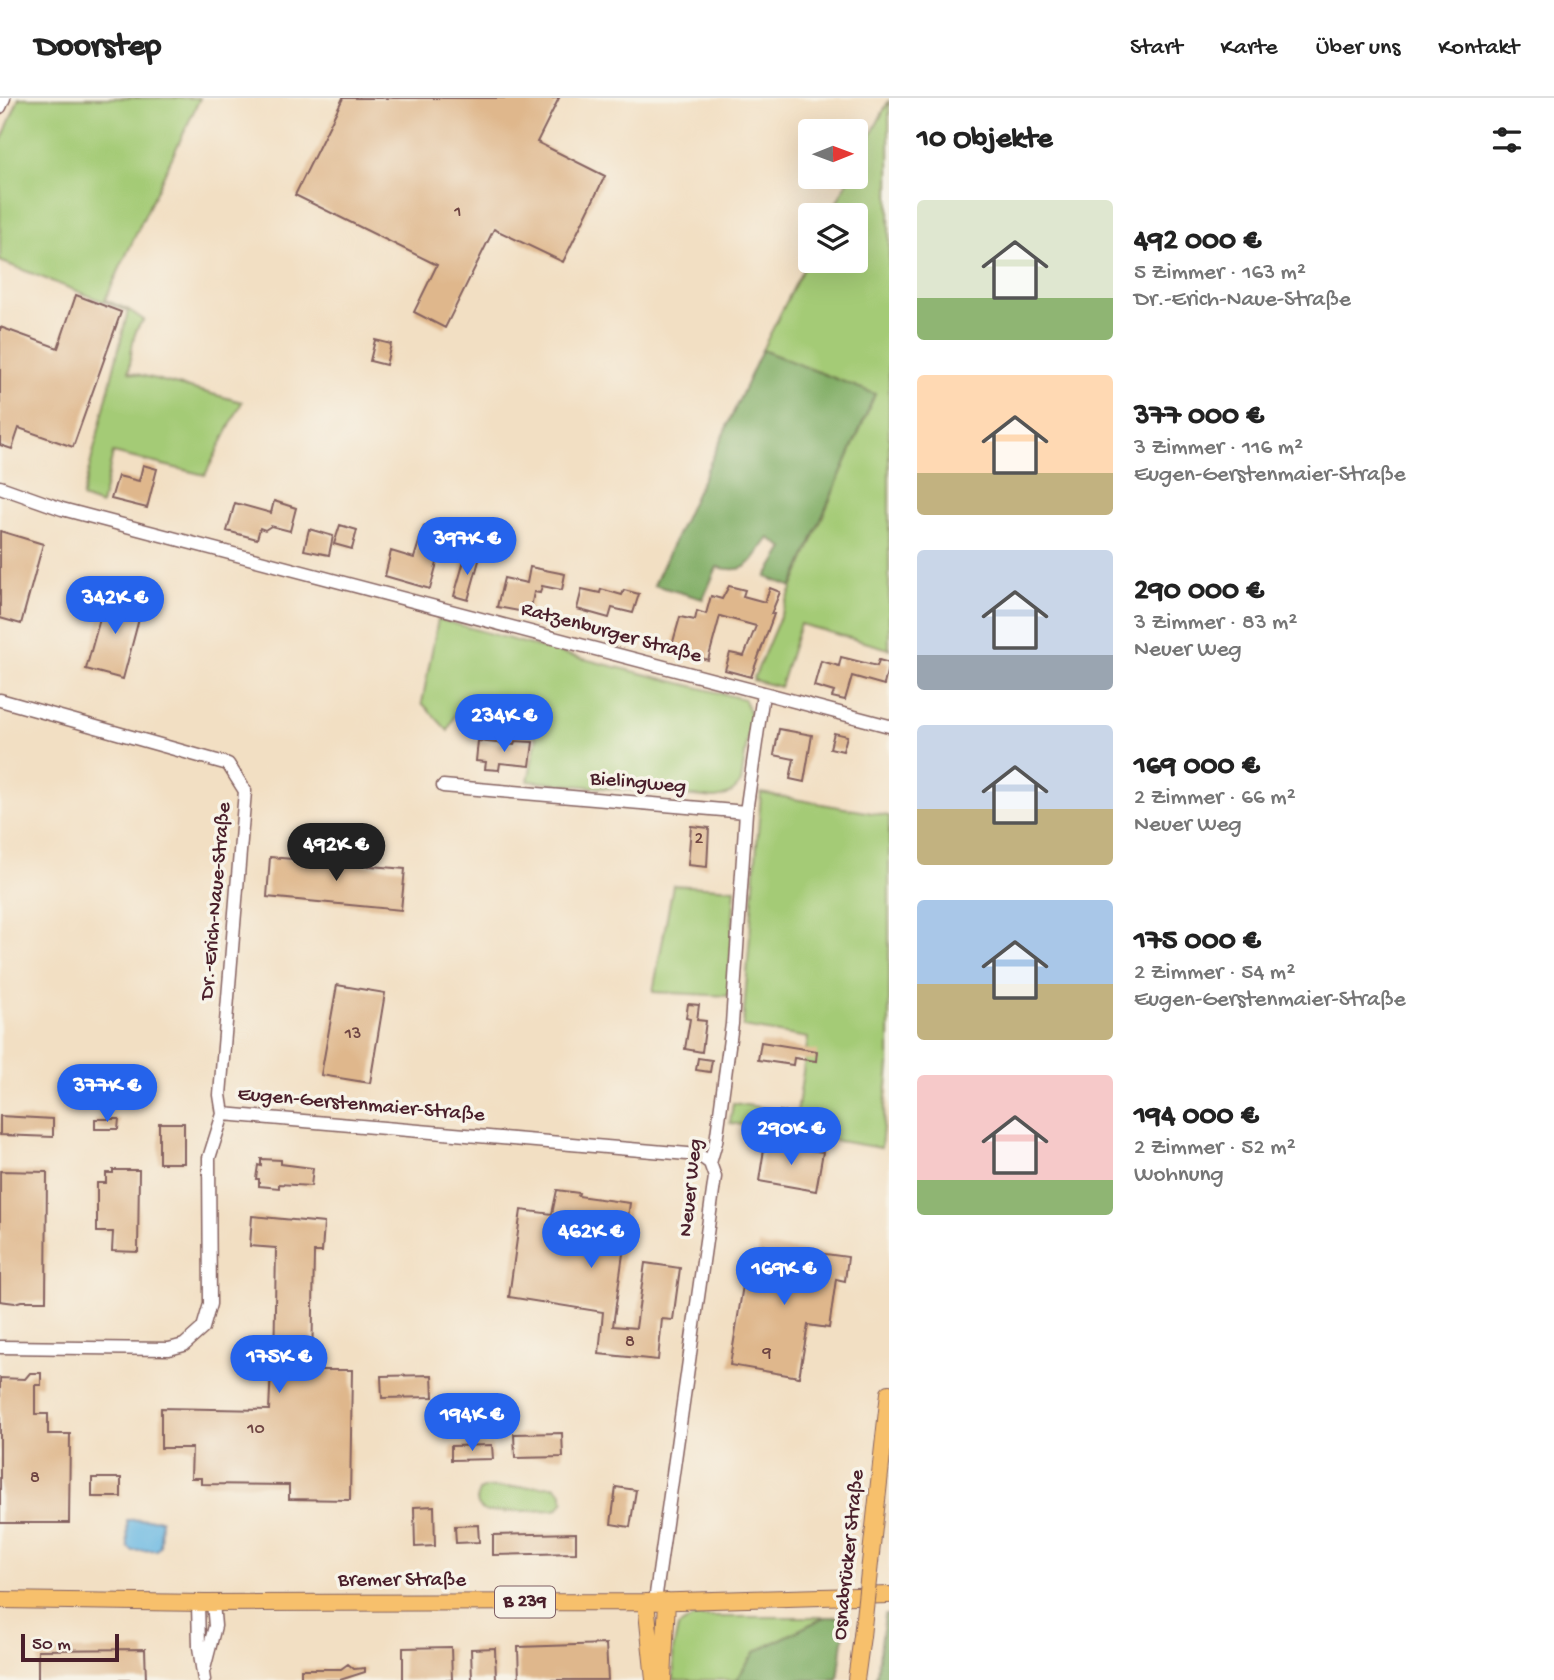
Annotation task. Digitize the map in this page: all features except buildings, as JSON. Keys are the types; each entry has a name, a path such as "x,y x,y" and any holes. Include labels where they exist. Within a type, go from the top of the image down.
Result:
{"main road":[{"name":"Osnabrücker Straße","path":"856,1680 889,1393"},
{"name":"Bremer Straße","path":"0,1600 206,1603 656,1601 889,1595"},
{"path":"654,1680 656,1601"},
{"path":"656,1601 663,1680"}],"street":[{"path":"0,107 4,98"},
{"name":"Ratzenburger Straße","path":"0,487 62,509 889,726"},
{"name":"Neuer Weg","path":"656,1601 715,1177 710,1163 716,1142 732,1024 746,812 763,694"},
{"name":"Dr.-Erich-Naue-Straße","path":"0,701 228,764 246,792 220,1095 223,1114"},
{"name":"Bielingweg","path":"443,786 746,812"},
{"name":"Eugen-Gerstenmaier-Straße","path":"0,1347 169,1349 184,1345 203,1328 210,1304 209,1158 223,1114 699,1155 710,1163"},
{"path":"204,1675 215,1626 206,1603"}],"green space":[{"path":"19,98 200,98 105,300 129,310 144,320 136,331 129,372 242,402 205,475 113,453 101,505 82,498 128,311 0,261 0,144"},
{"path":"889,100 889,649 800,624 780,687 753,680 875,394 762,350 801,273 868,273 868,203 836,203 844,189 868,189 868,141"},
{"path":"762,350 875,394 792,587 766,577 784,548 769,538 753,560 743,568 717,567 703,599 654,585"},
{"path":"438,619 744,699 751,715 741,782 730,793 715,798 528,781 537,737 455,714 448,731 422,703"},
{"path":"761,793 889,816 889,1065 881,1148 730,1123 733,1103 797,1113 808,1038 743,1027"},
{"path":"673,885 735,889 728,996 653,992"},
{"path":"554,1486 561,1491 564,1500 555,1510 487,1512 477,1501 479,1491 486,1488"},
{"path":"885,1614 889,1614 889,1680 876,1680"},
{"path":"694,1617 825,1617 755,1652 736,1680 674,1680 673,1650 678,1627"},
{"path":"825,1617 846,1617 838,1680 736,1680 755,1652"}],"water":[{"path":"161,1519 160,1547 157,1550 132,1551 128,1547 127,1520"}]}
